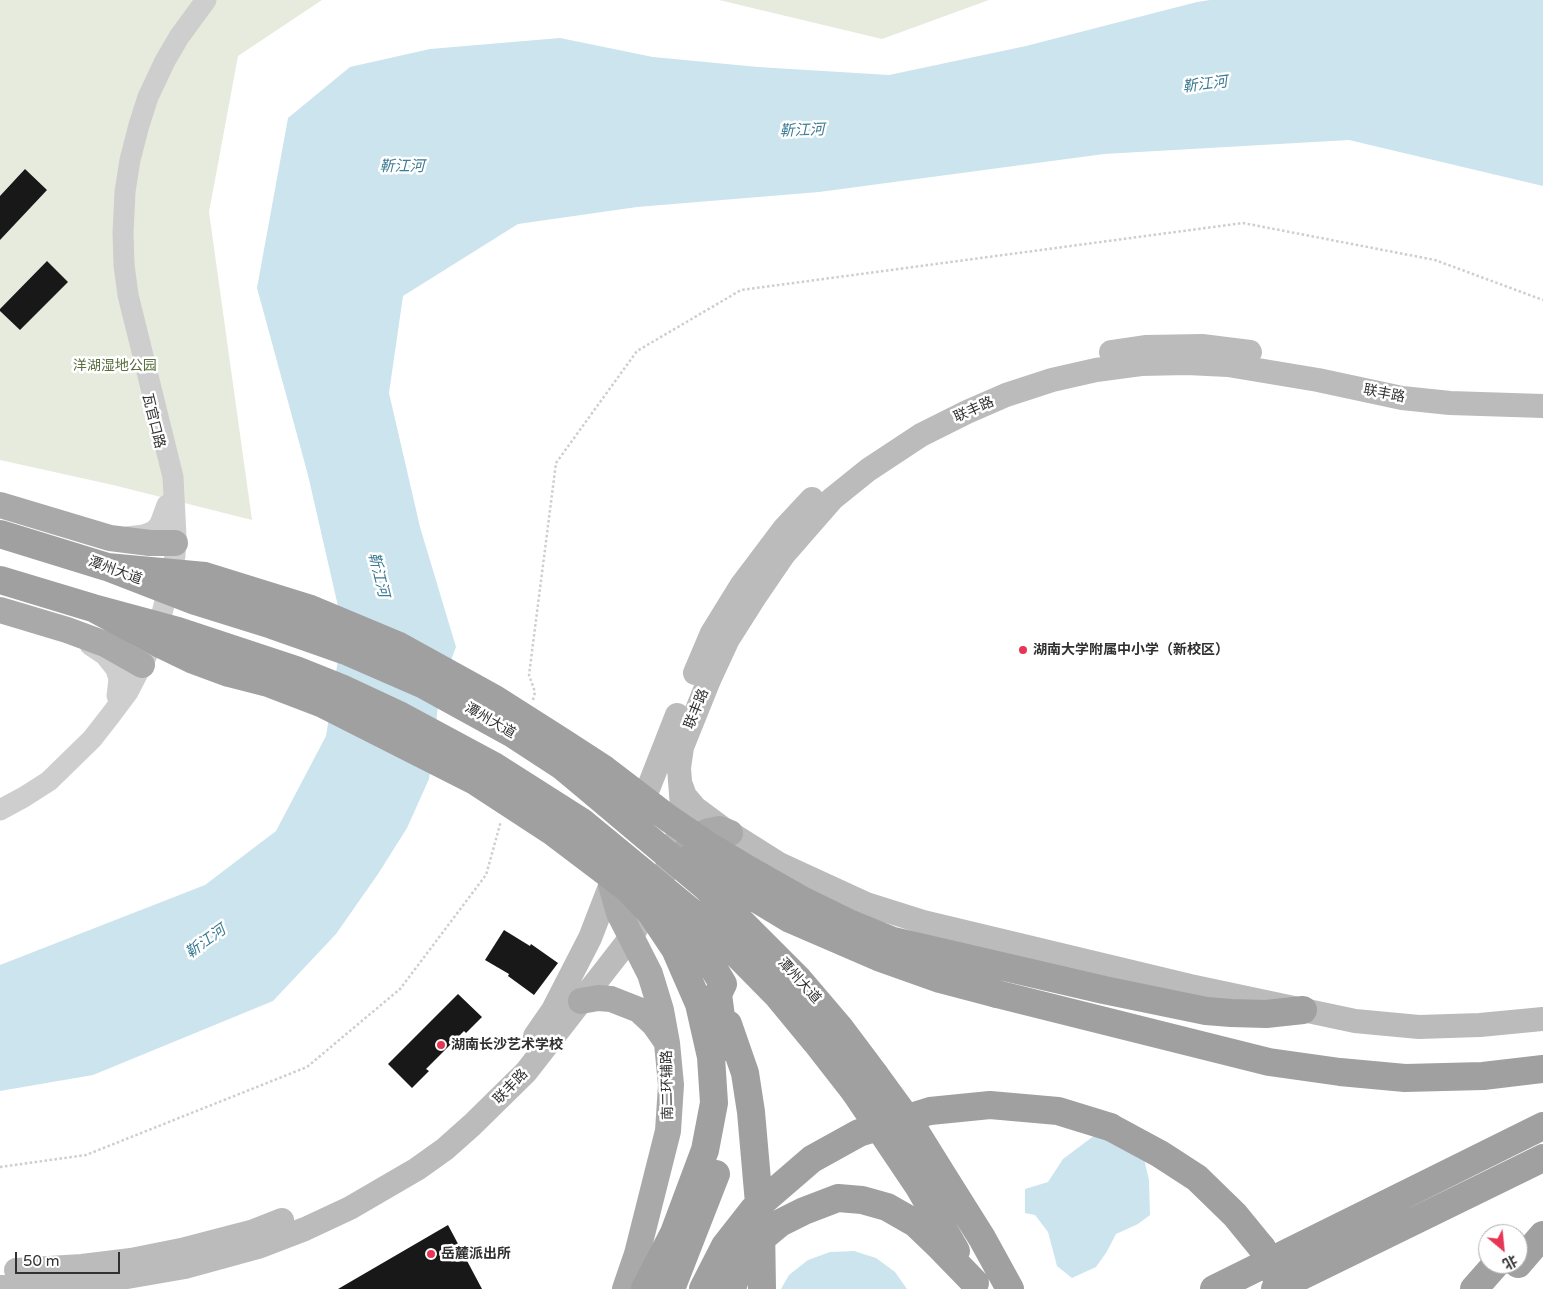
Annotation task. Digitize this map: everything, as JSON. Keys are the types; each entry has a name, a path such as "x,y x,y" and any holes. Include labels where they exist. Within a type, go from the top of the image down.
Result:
{"highway":[{"name":"潭州大道","path":"0,534 106,567 195,601 272,624 393,670 464,706 547,756 586,786 706,887 799,980 839,1027 910,1123 982,1238 1010,1289"},
{"path":"106,567 205,576 308,608 399,646 525,707 668,818 709,846 800,898 851,924 893,941 1104,990 1206,1011 1231,1014 1266,1014 1303,1010"},
{"path":"0,580 94,608 191,659 268,683 323,704 551,818 577,835 652,893 676,917 697,941 723,984 718,994 729,1076 726,1126 716,1174 671,1289"},
{"name":"潭州大道","path":"94,608 220,644 296,670 341,688 409,720 494,766 582,822 712,929 778,996 855,1092 919,1187 976,1286"},
{"path":"525,707 610,791 701,862 790,919 878,957 940,979 1269,1062 1340,1072 1415,1077 1483,1076 1543,1069"},
{"path":"475,781 553,832 626,888 651,913 675,949 700,1004 711,1057 714,1103 701,1160 674,1232 645,1289"},
{"path":"718,994 744,1073 752,1112 761,1226 762,1289"},
{"path":"702,1289 725,1246 754,1209 812,1159 860,1133 930,1111 990,1105 1058,1111 1110,1128 1160,1154 1197,1178 1235,1215 1262,1248 1282,1289"},
{"path":"1214,1289 1543,1126"},
{"path":"1275,1289 1543,1158"},
{"path":"732,1289 737,1273 756,1243 780,1223 804,1210 838,1198 862,1200 887,1207 914,1223 940,1246 976,1286"},
{"path":"1528,1236 1543,1223"},
{"path":"1528,1252 1543,1235"},
{"path":"1474,1289 1487,1274"},
{"path":"1498,1289 1510,1274"}],"main road":[{"name":"联丰路","path":"0,1271 82,1266 131,1260 181,1250 254,1231 342,1196 400,1163 436,1138 470,1109 508,1072 553,1010 590,938 690,682 712,633 740,586 784,529 832,479 894,434 944,406 994,384 1042,367 1106,353 1145,347 1202,346 1283,358 1427,385 1471,389 1543,391"},
{"name":"联丰路","path":"0,1287 55,1285 121,1278 185,1267 258,1247 305,1229 350,1208 417,1169 472,1126 526,1072 631,937 651,904 666,870 683,820 679,768 682,747 728,639 754,598 784,554 832,499 868,470 921,434 1006,395 1052,380 1088,372 1141,364 1187,363 1228,365 1273,372 1402,398 1450,403 1543,406"},
{"name":"潭州大道","path":"0,506 110,538 150,543 171,543"},
{"path":"0,610 67,630 105,644 138,663"},
{"path":"680,782 685,796 695,808 779,864 866,904 923,922 1190,986 1355,1021 1419,1027 1480,1025 1543,1019"},
{"path":"650,974 645,956 644,940 690,844 697,836 709,831 719,829 730,833"},
{"name":"南二环辅路","path":"611,885 619,912 650,974 661,1010 667,1043 670,1085 668,1131 637,1254 625,1289"},
{"path":"581,1001 598,998 611,999 639,1010 654,1024 667,1043"}],"street":[{"name":"瓦官口路","path":"0,801 40,779 95,724 117,696 138,663 171,543 163,464 125,310 118,268 117,186 136,111 147,82 166,45 197,0"},
{"path":"171,543 176,512 173,477 134,320 124,265 125,192 130,160 148,97 165,60 206,0"},
{"path":"110,538 144,535 154,530 160,524 167,505"},
{"path":"67,630 105,655 116,669 119,679 117,696"},
{"path":"0,810 49,781 92,739 128,692 138,663"}],"path":[{"path":"525,707 535,692 529,675 556,463 637,351 740,290 1243,223 1435,260 1543,300"},
{"path":"0,1167 86,1155 307,1067 400,989 486,875 502,817"}],"green space":[{"name":"洋湖湿地公园","path":"0,0 322,0 238,56 209,212 252,520 113,485 0,460"},
{"path":"719,0 989,0 882,39"}],"water":[{"name":"靳江河","path":"1210,0 1543,0 1543,186 1349,140 1104,154 819,192 637,207 518,224 403,296 389,393 420,527 456,647 440,690 429,779 407,828 378,874 336,934 273,1001 93,1075 0,1091 0,965 205,885 276,831 326,736 343,628 308,475 257,288 288,118 350,67 430,49 560,38 653,57 758,67 889,75 1026,46"},
{"path":"1095,1135 1142,1150 1149,1180 1150,1215 1138,1224 1116,1234 1096,1267 1072,1278 1057,1266 1048,1232 1035,1215 1025,1213 1025,1189 1048,1182 1063,1159"},
{"path":"854,1251 876,1258 895,1272 907,1289 781,1289 789,1275 808,1260 830,1252"}],"building":[{"path":"25,169 47,190 0,240 0,196"},
{"path":"47,261 68,282 20,330 0,309"},
{"path":"504,930 530,946 531,944 558,963 534,995 508,976 509,974 485,960"},
{"path":"458,994 482,1017 466,1033 464,1031 426,1069 429,1071 412,1088 388,1064"},
{"name":"岳麓派出所","path":"448,1225 482,1289 338,1289"}],"place":[{"name":"湖南大学附属中小学（新校区）","path":"1023,650"},
{"name":"湖南长沙艺术学校","path":"441,1045"},
{"name":"岳麓派出所","path":"431,1254"}]}
